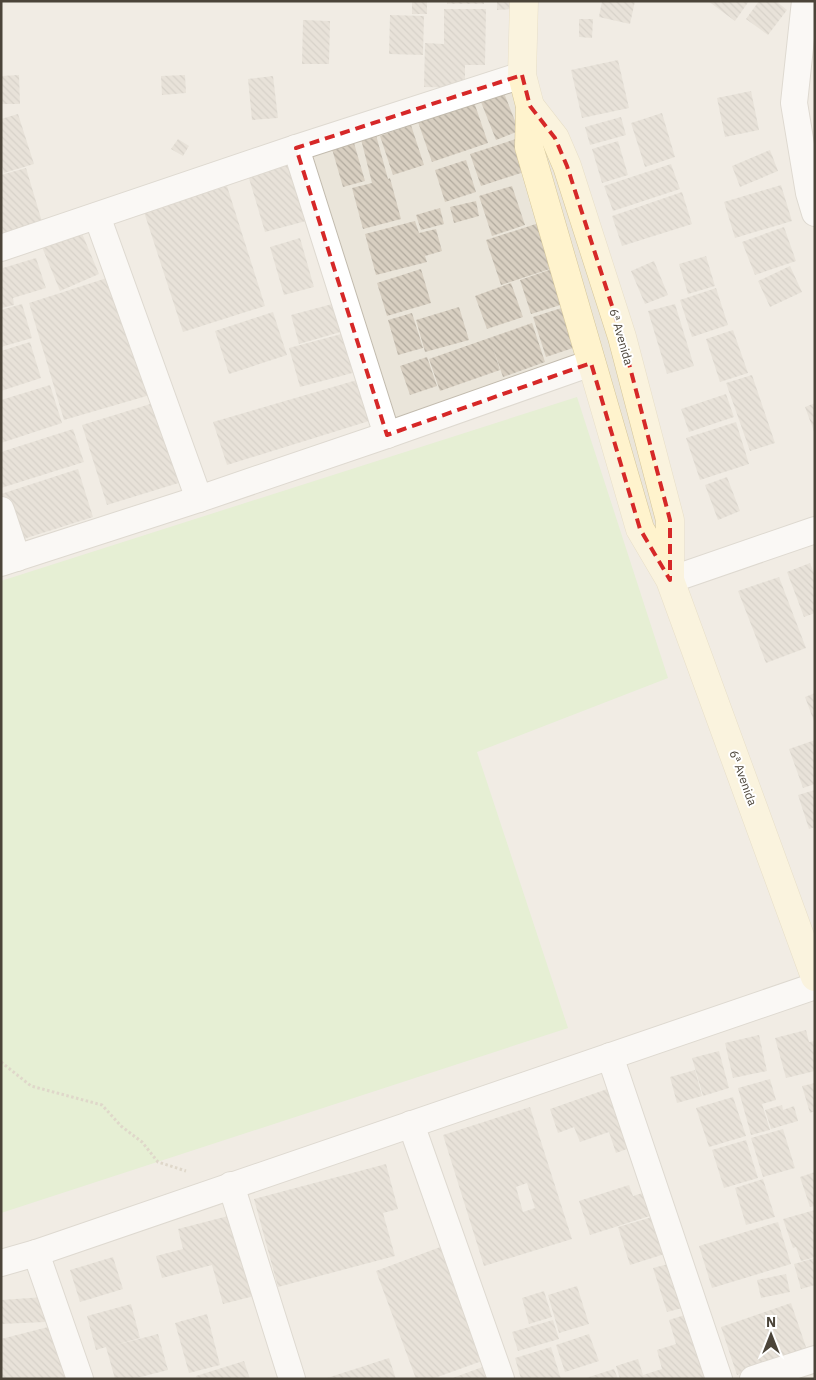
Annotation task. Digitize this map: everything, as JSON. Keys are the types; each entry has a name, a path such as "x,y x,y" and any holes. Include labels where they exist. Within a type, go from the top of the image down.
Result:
{"street":[{"name":"6ª Avenida","path":"524,1 522,75 530,106 529,148 640,529 670,580 815,977"},
{"path":"805,1 804,99 809,193 815,213"},
{"path":"1,248 296,148 522,75"},
{"name":"6ª Avenida","path":"530,106 555,138 622,337 670,520 670,580"},
{"path":"296,148 387,435"},
{"path":"97,216 199,499"},
{"path":"1,510 9,560 199,499 591,363"},
{"path":"670,580 815,530"},
{"path":"1,1263 36,1253 815,986"},
{"path":"610,1056 719,1379"},
{"path":"411,1124 501,1379"},
{"path":"231,1185 292,1379"},
{"path":"36,1253 80,1379"},
{"path":"752,1379 815,1359"}],"path":[{"path":"1,1062 31,1086 102,1105 121,1126 142,1142 158,1162 231,1185"}],"highlighted area":[{"path":"522,75 530,106 555,138 567,166 622,337 670,520 670,580 640,529 591,363 387,435 296,148"}],"shaded area":[{"path":"1,1 815,1 815,1379 1,1379"}],"green space":[{"path":"577,397 668,678 477,752 568,1028 1,1213 1,581"}],"building":[{"path":"412,1 427,1 427,14 412,14"},
{"path":"447,1 484,1 484,4 447,4"},
{"path":"497,1 516,1 516,9 497,10"},
{"path":"602,1 635,1 630,24 599,17"},
{"path":"708,1 749,1 735,21"},
{"path":"759,1 776,1 787,10 768,35 746,19"},
{"path":"444,9 486,9 485,65 465,65 465,88 424,87 425,43 444,44"},
{"path":"390,15 424,16 423,55 389,54"},
{"path":"579,19 593,19 592,38 579,37"},
{"path":"303,20 330,21 329,64 302,64"},
{"path":"618,60 629,108 582,118 571,70"},
{"path":"19,75 20,104 1,104 1,76"},
{"path":"185,75 186,93 162,95 161,76"},
{"path":"273,76 278,118 252,120 248,79"},
{"path":"751,91 759,130 725,137 717,98"},
{"path":"504,93 519,131 496,140 481,102"},
{"path":"474,102 488,143 432,162 418,122"},
{"path":"662,113 675,157 645,167 631,123"},
{"path":"18,114 34,164 4,173 1,163 1,119"},
{"path":"621,117 626,135 590,145 585,127"},
{"path":"411,125 424,165 393,175 380,136"},
{"path":"376,135 401,219 363,229 352,188 372,183 361,139"},
{"path":"519,138 530,170 481,186 470,154"},
{"path":"178,139 189,146 183,156 171,149"},
{"path":"618,141 628,175 602,183 592,149"},
{"path":"354,143 365,181 343,187 332,149"},
{"path":"770,150 778,171 740,187 732,166"},
{"path":"466,160 476,192 445,202 435,170"},
{"path":"289,163 306,221 265,232 248,175"},
{"path":"671,164 680,189 613,211 604,186"},
{"path":"26,168 43,225 1,237 1,175"},
{"path":"781,185 792,221 735,238 724,202"},
{"path":"227,186 265,306 183,332 144,212"},
{"path":"512,186 525,225 492,236 479,196"},
{"path":"682,192 692,224 622,246 612,216"},
{"path":"476,201 479,216 454,223 450,207"},
{"path":"440,208 444,224 421,230 416,215"},
{"path":"415,221 419,233 436,229 442,251 425,256 427,262 376,275 365,234"},
{"path":"545,221 559,266 501,285 486,240"},
{"path":"784,227 796,261 755,275 742,242"},
{"path":"81,231 99,274 60,291 42,247"},
{"path":"300,238 314,287 284,295 270,247"},
{"path":"706,256 715,286 688,294 679,264"},
{"path":"36,258 46,288 13,298 14,305 1,308 1,262 3,268"},
{"path":"654,261 668,295 645,304 631,271"},
{"path":"790,266 802,292 770,307 758,281"},
{"path":"555,268 567,303 531,314 520,280"},
{"path":"421,269 431,303 387,316 377,283"},
{"path":"113,276 150,395 64,420 29,303"},
{"path":"511,283 523,317 487,329 475,296"},
{"path":"716,288 728,325 692,337 680,300"},
{"path":"336,303 344,331 299,344 291,315"},
{"path":"22,304 32,338 1,347 1,310"},
{"path":"675,304 694,366 667,374 648,311"},
{"path":"568,306 582,345 546,357 533,317"},
{"path":"459,307 469,340 425,352 416,320"},
{"path":"273,312 287,355 229,374 215,331"},
{"path":"412,313 423,348 398,355 388,320"},
{"path":"532,323 545,362 503,377 492,345 500,370 440,391 429,359"},
{"path":"733,330 748,373 720,382 706,339"},
{"path":"345,333 356,372 300,387 289,348"},
{"path":"30,342 41,378 1,391 1,351"},
{"path":"427,357 437,386 410,395 400,366"},
{"path":"752,375 775,443 750,451 726,383"},
{"path":"357,380 369,421 227,465 213,422"},
{"path":"50,385 62,423 1,443 1,400"},
{"path":"726,394 734,417 689,432 681,409"},
{"path":"160,401 185,481 107,505 82,425"},
{"path":"815,403 815,434 805,407"},
{"path":"736,422 749,464 700,480 686,438"},
{"path":"73,429 84,462 1,488 1,452"},
{"path":"78,469 93,517 17,541 1,494"},
{"path":"727,477 740,511 718,520 705,485"},
{"path":"810,563 815,576 815,613 804,617 787,572"},
{"path":"779,577 806,648 766,663 738,591"},
{"path":"815,693 815,724 805,697"},
{"path":"815,740 815,784 803,788 789,749"},
{"path":"815,790 815,827 809,829 798,795"},
{"path":"806,1030 809,1042 815,1041 815,1071 786,1078 775,1038"},
{"path":"759,1035 767,1071 733,1078 725,1043"},
{"path":"719,1051 729,1088 703,1096 692,1058"},
{"path":"695,1070 702,1096 677,1103 670,1077"},
{"path":"770,1079 776,1100 762,1104 770,1130 751,1135 738,1088"},
{"path":"815,1083 815,1111 810,1113 802,1086"},
{"path":"613,1087 635,1146 616,1153 609,1132 580,1142 574,1127 558,1133 550,1109"},
{"path":"733,1097 746,1136 709,1147 696,1108"},
{"path":"782,1105 783,1110 794,1106 798,1121 771,1129 765,1110"},
{"path":"530,1107 572,1239 484,1266 443,1135","holes":["527,1183 535,1208 523,1212 516,1187"]},
{"path":"783,1129 795,1168 763,1177 751,1138"},
{"path":"746,1140 758,1178 724,1188 712,1150"},
{"path":"386,1164 398,1209 383,1213 395,1256 278,1287 254,1199"},
{"path":"815,1172 815,1206 810,1207 800,1177"},
{"path":"763,1179 775,1217 746,1225 735,1188"},
{"path":"629,1185 633,1196 649,1191 656,1214 590,1235 579,1201"},
{"path":"815,1210 815,1257 801,1261 796,1247 793,1248 783,1219"},
{"path":"232,1215 254,1296 223,1304 212,1265 162,1278 156,1256 183,1249 178,1229"},
{"path":"659,1215 671,1252 630,1265 618,1227"},
{"path":"778,1222 791,1264 712,1288 699,1246"},
{"path":"451,1243 493,1357 432,1379 416,1379 376,1271"},
{"path":"113,1257 123,1289 80,1302 70,1270"},
{"path":"815,1258 815,1285 801,1289 794,1264"},
{"path":"672,1263 686,1307 667,1312 653,1268"},
{"path":"786,1274 790,1292 761,1298 757,1280"},
{"path":"577,1286 589,1324 559,1333 548,1295"},
{"path":"544,1291 552,1317 529,1324 522,1298"},
{"path":"44,1297 45,1322 1,1324 1,1300"},
{"path":"791,1303 807,1350 737,1375 721,1327"},
{"path":"131,1304 140,1338 112,1346 158,1334 168,1370 133,1379 115,1379 106,1347 96,1350 87,1316"},
{"path":"691,1313 712,1379 620,1379 616,1366 638,1359 643,1375 662,1369 657,1350 676,1344 669,1320"},
{"path":"207,1314 220,1365 189,1373 175,1323"},
{"path":"553,1320 559,1339 518,1351 512,1332"},
{"path":"56,1325 71,1379 1,1379 1,1339"},
{"path":"589,1334 599,1361 565,1372 556,1345"},
{"path":"551,1347 561,1379 521,1379 515,1358"},
{"path":"389,1358 396,1379 327,1379 327,1378"},
{"path":"244,1361 250,1379 197,1379 196,1376"},
{"path":"488,1365 493,1379 450,1379"},
{"path":"614,1369 618,1379 586,1379 586,1378"}]}
